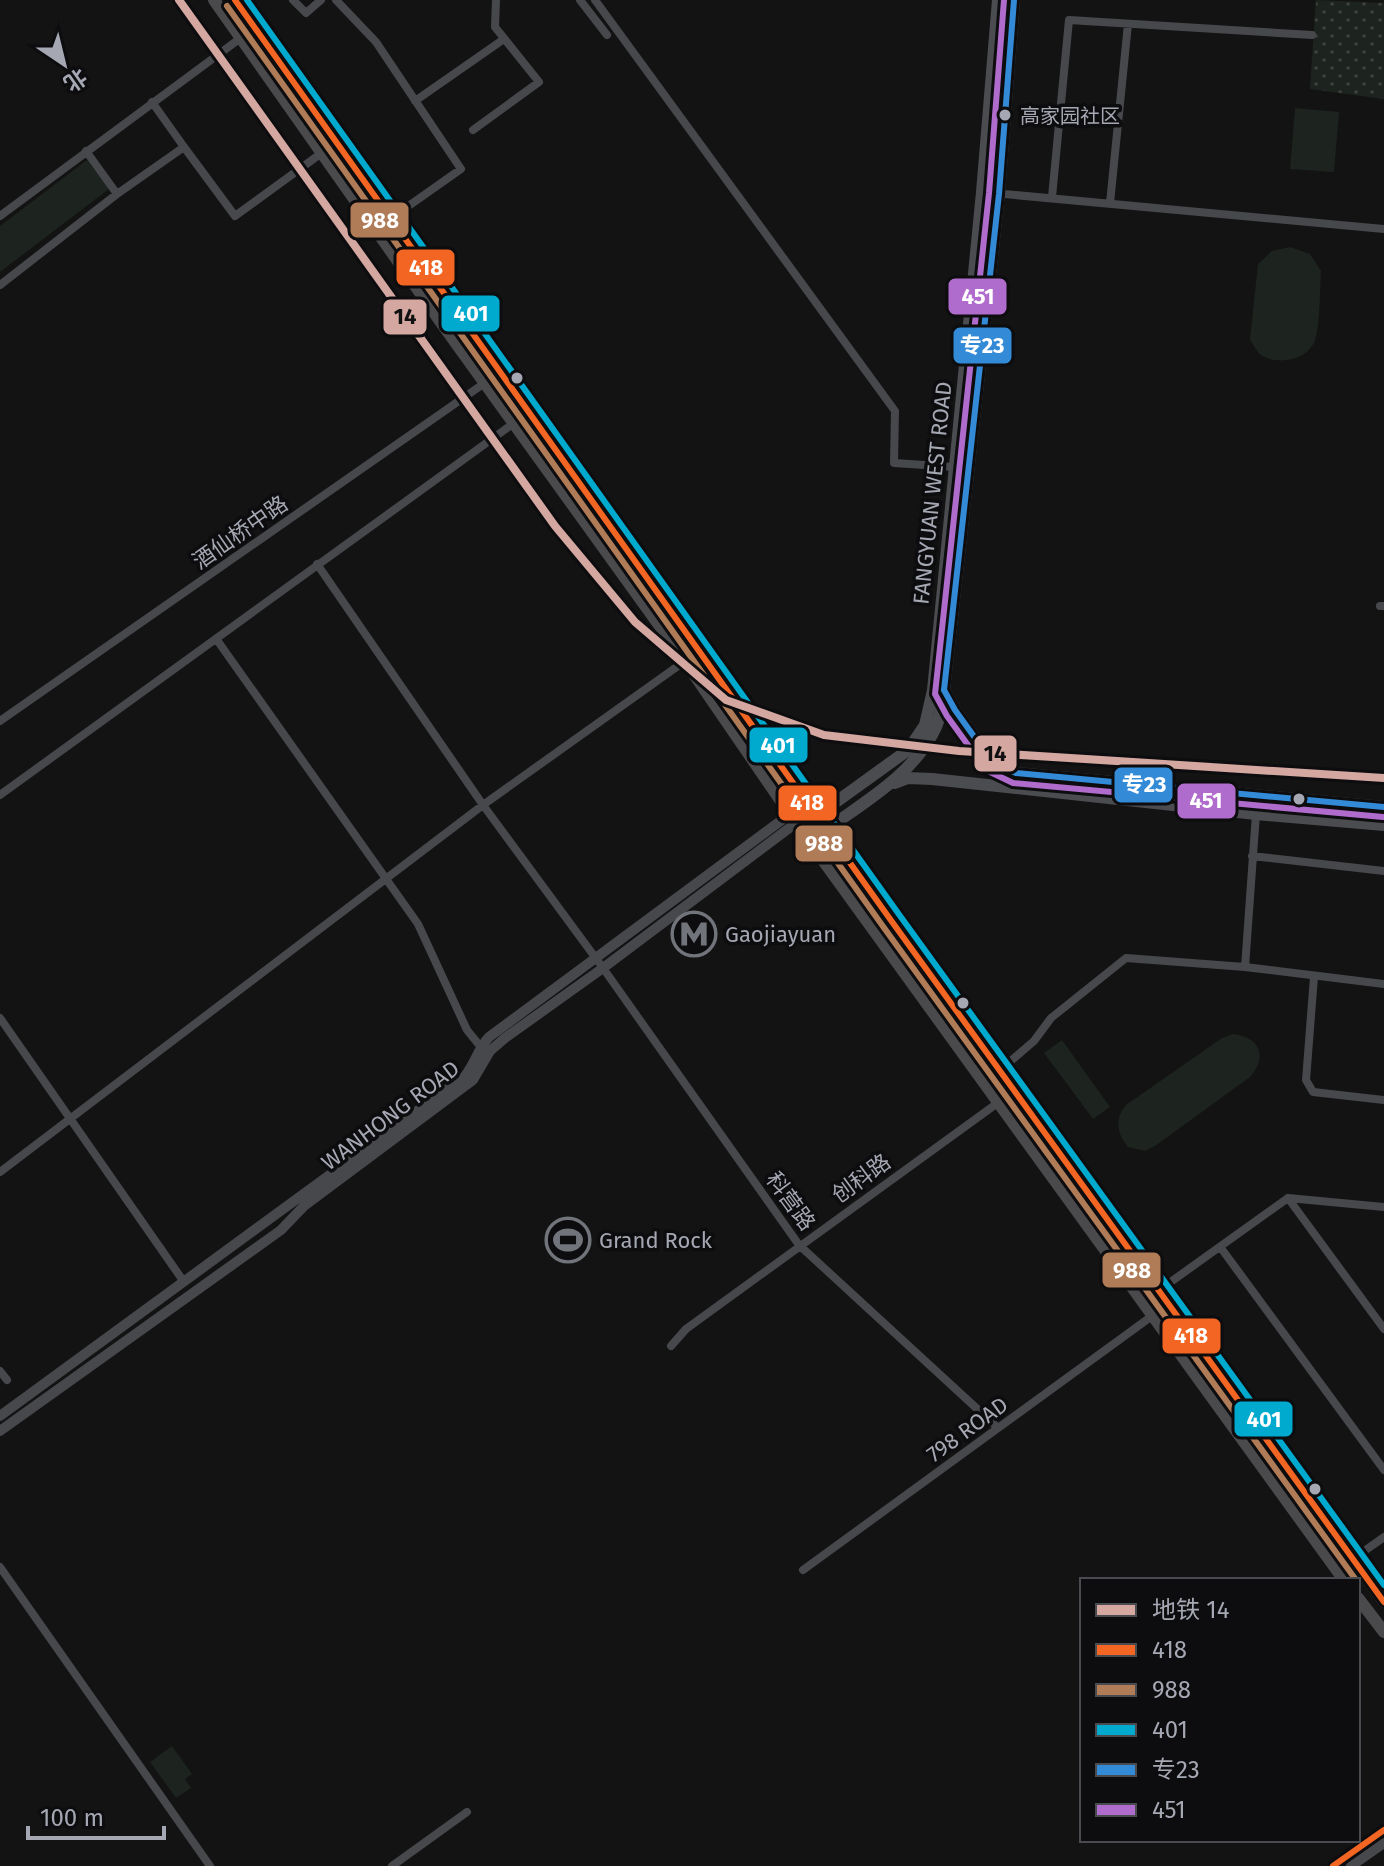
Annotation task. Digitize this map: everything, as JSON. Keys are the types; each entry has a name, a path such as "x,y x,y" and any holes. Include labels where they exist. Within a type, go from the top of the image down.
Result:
{"main road":[{"path":"214,0 685,661 793,818 1343,1578"},
{"path":"235,0 999,1071 1384,1602"},
{"name":"FANGYUAN WEST ROAD","path":"818,815 908,750 925,725 933,690 998,0"},
{"name":"FANGYUAN WEST ROAD","path":"827,829 885,788 916,758 937,726 944,690 999,194 1014,0"},
{"path":"944,690 993,763 1016,773 1384,807"},
{"path":"885,788 908,778 932,779 1384,825"},
{"path":"793,818 818,815"},
{"path":"793,818 827,829"},
{"path":"1360,1601 1384,1632"}],"street":[{"path":"293,0 306,13 322,1"},
{"path":"336,0 376,42 461,169 390,219"},
{"path":"473,130 539,82 495,27 496,0"},
{"path":"580,0 607,35"},
{"path":"595,0 895,411 894,463 955,467"},
{"path":"1052,197 1069,20 1312,35"},
{"path":"1110,203 1128,24"},
{"path":"0,216 242,37"},
{"path":"415,101 504,39"},
{"path":"152,102 235,216 323,152"},
{"path":"0,285 117,194 184,147"},
{"path":"86,151 117,194"},
{"path":"982,192 1384,229"},
{"name":"酒仙桥中路","path":"0,721 499,373"},
{"path":"0,795 514,423"},
{"name":"科营路","path":"317,564 483,805 799,1245 998,1428"},
{"path":"217,640 418,924 467,1030 480,1046"},
{"path":"0,1172 483,805 685,661"},
{"path":"1245,967 1256,814"},
{"name":"WANHONG ROAD","path":"0,1416 465,1076 474,1065 480,1046 489,1037 793,818"},
{"name":"WANHONG ROAD","path":"0,1431 281,1230 304,1206 473,1080 490,1051 505,1038 603,968 793,818"},
{"path":"1252,856 1384,871"},
{"path":"999,1071 1034,1041 1051,1018 1126,958 1245,967 1384,984"},
{"path":"1314,977 1306,1080 1313,1092 1384,1100"},
{"path":"0,1018 184,1282"},
{"name":"创科路","path":"671,1346 686,1329 999,1102"},
{"path":"1158,1291 1288,1198 1384,1207"},
{"path":"1288,1198 1384,1329"},
{"path":"1221,1248 1384,1470"},
{"name":"798 ROAD","path":"803,1570 1152,1316"},
{"path":"0,1371 7,1380"},
{"path":"1353,1559 1384,1537"},
{"path":"0,1567 210,1866"},
{"path":"392,1866 467,1812"},
{"path":"1333,1866 1384,1830"},
{"path":"1351,1866 1384,1843"}],"shaded area":[{"path":"1316,0 1384,3 1384,99 1310,89"},
{"path":"1295,108 1339,112 1334,172 1290,169"},
{"path":"87,160 109,189 0,272 0,226"},
{"path":"1290,247 1310,254 1321,271 1318,326 1315,340 1306,352 1292,359 1276,360 1261,355 1250,340 1258,264 1272,251"},
{"path":"1233,1034 1250,1039 1258,1049 1259,1062 1250,1077 1155,1146 1145,1151 1128,1147 1118,1126 1126,1105 1222,1038"},
{"path":"1062,1040 1110,1107 1093,1119 1044,1053"},
{"path":"172,1746 192,1774 185,1779 191,1788 176,1798 150,1762"}],"metro line":[{"name":"14","path":"179,0 555,526 635,622 726,700 824,735 959,751 1384,778"}],"transit line":[{"name":"418","path":"235,0 890,919 1384,1602"},
{"name":"401","path":"247,0 898,913 1384,1585"},
{"name":"451","path":"1004,0 989,193 935,694 986,770 1013,783 1383,817"},
{"name":"专23","path":"944,690 999,194 1014,0"},
{"name":"988","path":"227,6 882,925 1355,1578"},
{"name":"专23","path":"944,690 993,763 1016,773 1384,807"},
{"name":"418","path":"1333,1866 1384,1830"}],"place":[{"name":"高家园社区","path":"1005,115"},
{"name":"Gaojiayuan","path":"694,934"},
{"name":"Grand Rock","path":"568,1240"}]}
